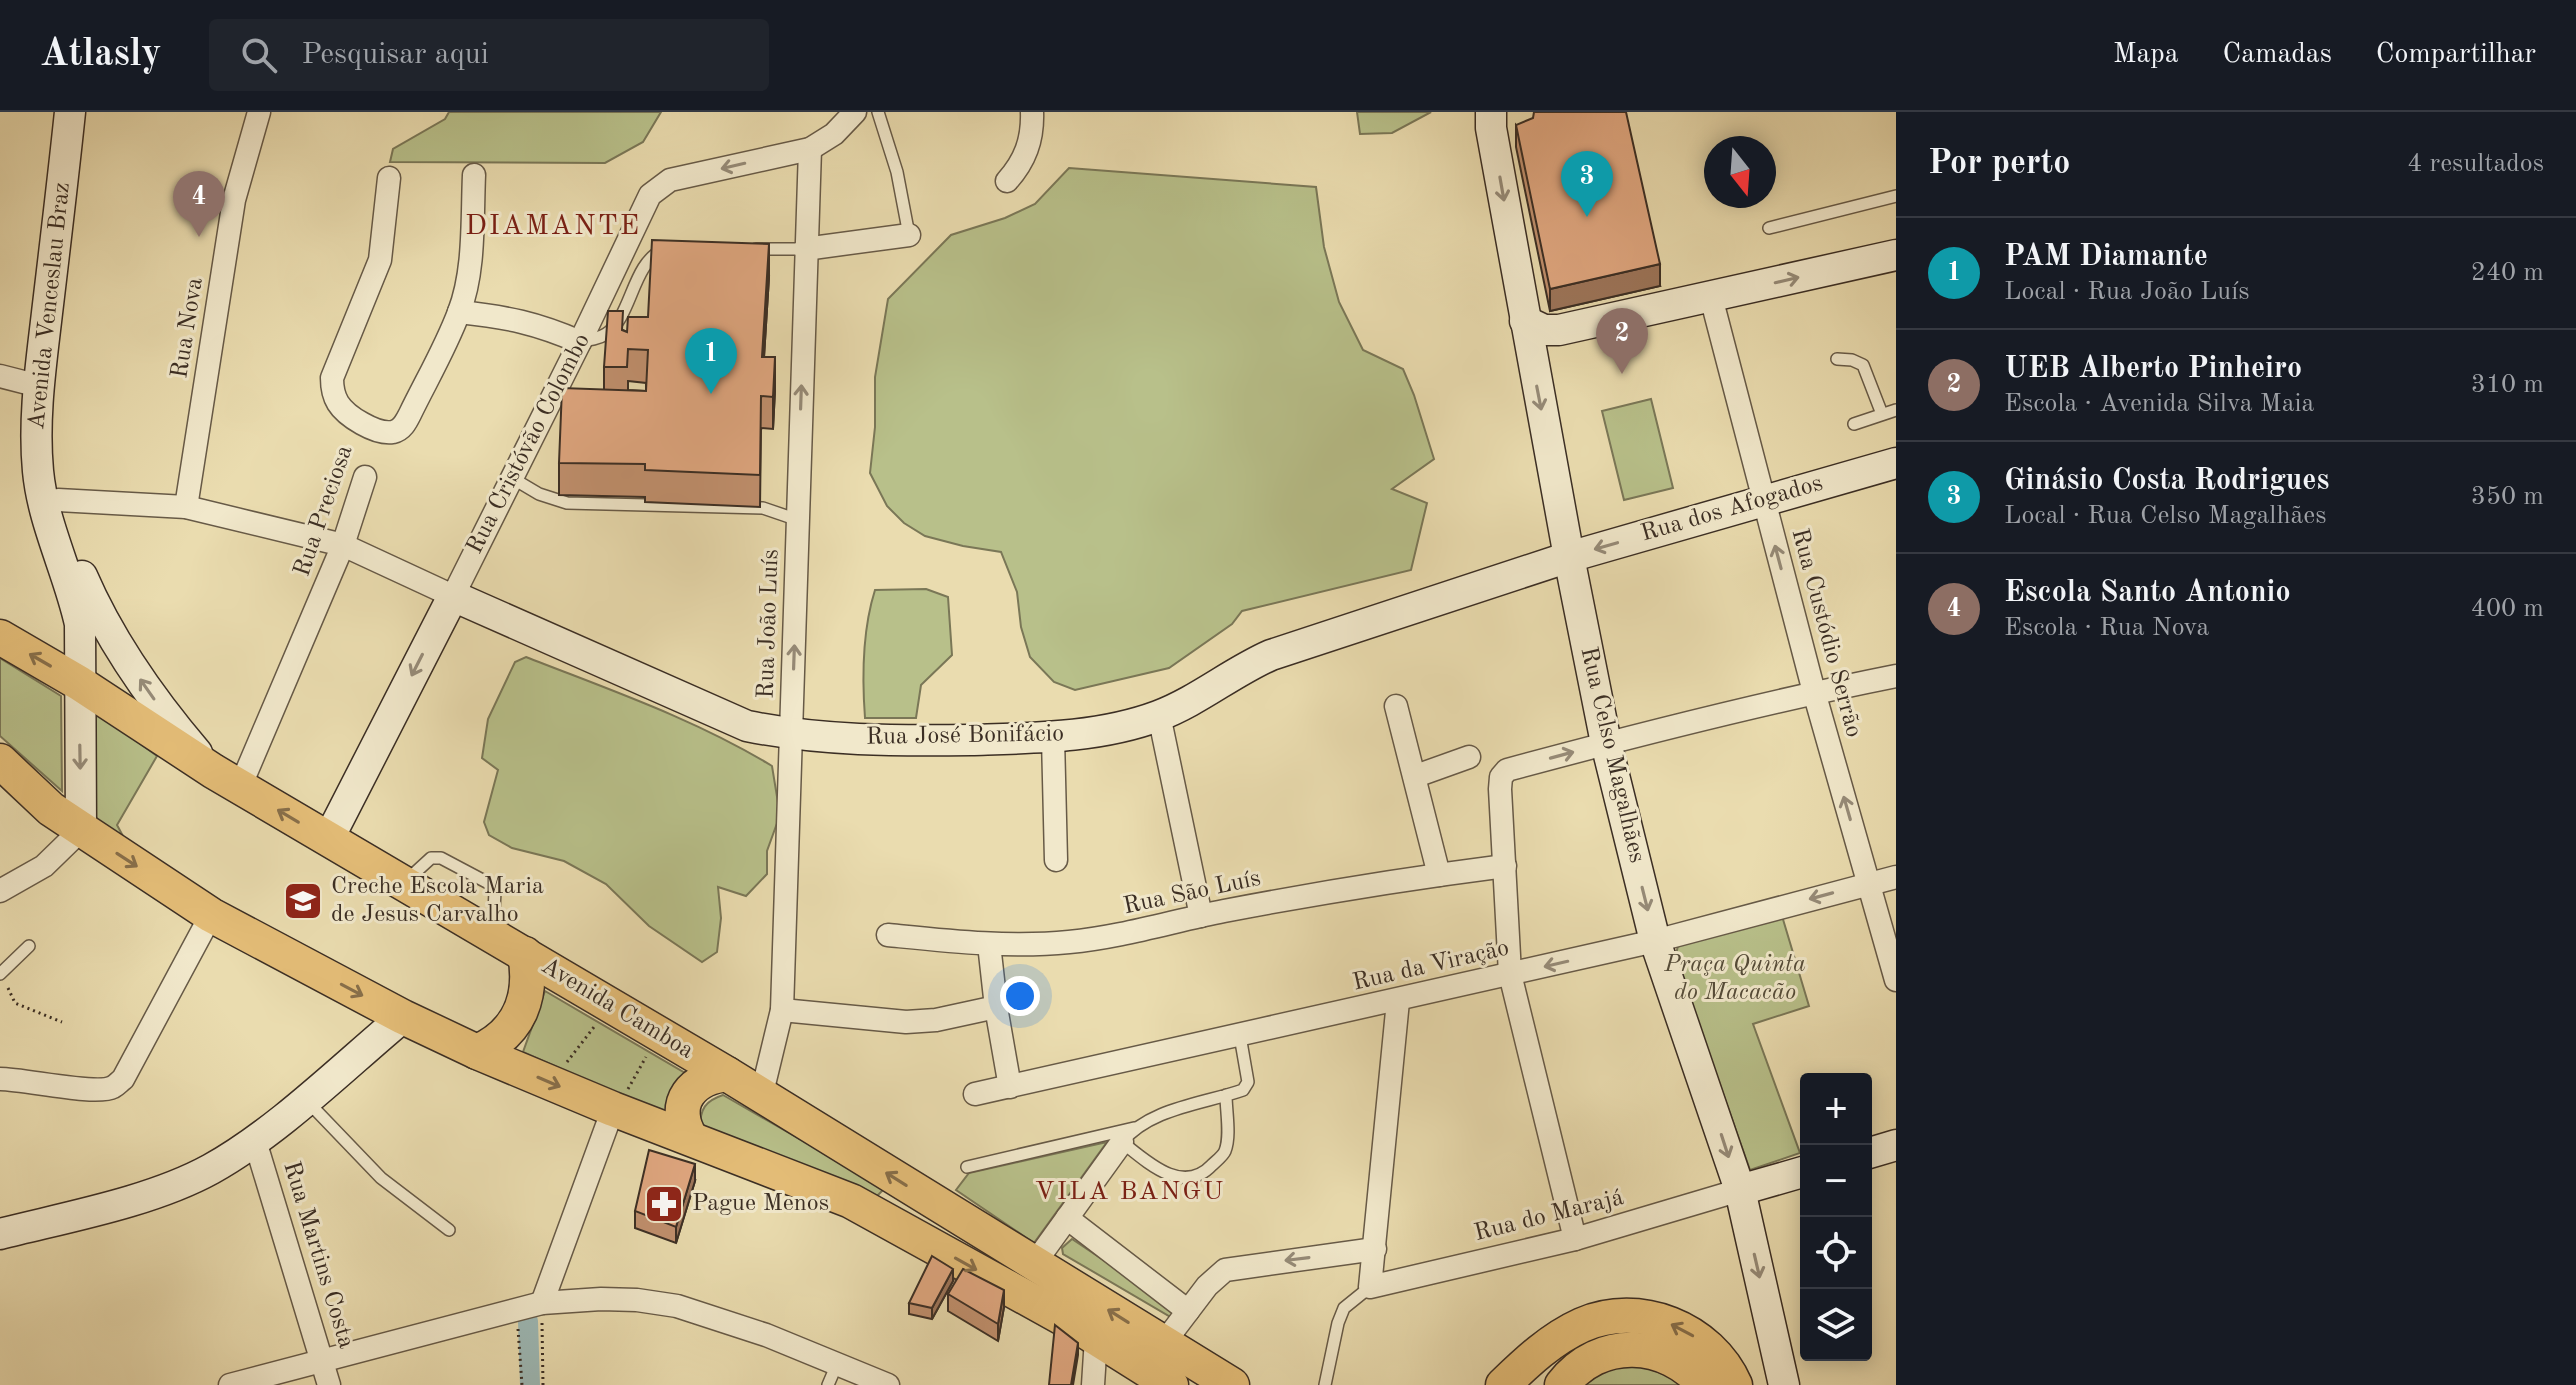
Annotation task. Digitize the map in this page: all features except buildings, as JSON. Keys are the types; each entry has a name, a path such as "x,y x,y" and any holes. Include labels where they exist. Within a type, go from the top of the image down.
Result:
{"main road":[{"name":"Avenida Venceslau Braz","path":"70,112 39,386 37,449 80,624 81,830"},
{"name":"Avenida Venceslau Braz","path":"85,112 53,385 51,502 83,578 123,655 168,719 227,779"},
{"name":"Rua Celso Magalhães","path":"1491,112 1491,128 1525,321 1606,743 1655,941 1740,1190 1784,1385"},
{"path":"1525,321 1544,330 1559,330 1896,255"},
{"name":"Rua dos Afogados","path":"1569,557 1896,463"},
{"name":"Rua José Bonifácio","path":"453,596 747,726 791,735 895,741 1053,738 1159,715 1271,655 1569,557"},
{"name":"Rua Cristóvão Colombo","path":"328,840 453,596"},
{"name":"Avenida Camboa","path":"0,637 79,683 328,840 727,1074 1232,1385"},
{"path":"0,761 51,809 211,915 403,1017 477,1052 620,1101 690,1137 851,1201 1096,1338 1171,1385"},
{"path":"477,1052 502,1038 522,1011 528,980 525,954"},
{"path":"0,1234 159,1191 209,1170 255,1141 403,1017"},
{"path":"690,1137 683,1114 688,1092 699,1081 727,1074"},
{"path":"1872,1152 1896,1145"},
{"path":"1740,1190 1800,1173"},
{"path":"1503,1385 1543,1348 1571,1330 1589,1322 1634,1316 1667,1322 1693,1335 1714,1353 1735,1385"},
{"path":"1531,1385 1540,1363 1571,1330"},
{"path":"1562,1385 1577,1369 1595,1358 1641,1350 1655,1351 1674,1359 1694,1373 1704,1385"}],"street":[{"name":"Rua Nova","path":"186,507 234,200 259,112"},
{"name":"Rua Cristóvão Colombo","path":"453,596 580,342 644,204 658,187 670,180 810,149 834,123 855,112"},
{"path":"1007,181 1020,167 1029,144 1032,112"},
{"name":"Rua João Luís","path":"761,1097 782,1010 810,149"},
{"name":"Rua Preciosa","path":"389,178 380,260 332,378 332,391 347,413 379,431 392,432 402,427 459,312 468,274 474,175"},
{"path":"805,249 909,235"},
{"name":"Rua Custódio Serrão","path":"1711,297 1814,692 1896,980"},
{"path":"459,312 509,317 542,325 580,342"},
{"path":"0,376 39,386"},
{"name":"Rua Preciosa","path":"227,779 343,545 365,477"},
{"path":"51,502 186,507 343,545 453,596"},
{"path":"1575,1239 1510,974 1501,777 1507,770 1606,743 1814,692 1896,676"},
{"path":"1396,706 1439,875"},
{"path":"1159,715 1201,916"},
{"path":"1053,738 1056,860"},
{"path":"1416,776 1469,757"},
{"path":"0,891 44,866 81,830"},
{"name":"Rua São Luís","path":"888,935 989,944 1069,942 1119,935 1359,885 1505,866"},
{"name":"Rua da Viração","path":"975,1094 1655,941 1896,877"},
{"path":"0,1079 96,1090 112,1088 123,1079 211,915"},
{"path":"989,944 1010,1087"},
{"path":"1370,1287 1398,1001"},
{"path":"782,1010 906,1022 936,1020 996,1007"},
{"path":"542,1303 620,1101"},
{"path":"1034,1264 1128,1135"},
{"name":"Rua Martins Costa","path":"255,1141 329,1385"},
{"name":"Rua do Marajá","path":"1370,1287 1575,1239 1740,1190"},
{"path":"1067,1218 1188,1311"},
{"path":"1163,1344 1207,1286 1225,1270 1375,1249"},
{"path":"230,1385 542,1303 637,1300 677,1306 766,1335 833,1375 888,1385"},
{"path":"1093,1385 1096,1338"}],"lane":[{"path":"878,112 897,172 909,235"},
{"path":"1769,228 1896,196"},
{"path":"580,342 604,336 613,329 652,257 665,249 679,249"},
{"path":"749,249 805,249"},
{"path":"1837,359 1863,365 1882,414"},
{"path":"1854,424 1896,410"},
{"path":"512,478 551,500 567,503 763,508 798,520"},
{"path":"2,974 29,946"},
{"path":"967,1167 1128,1135 1152,1119 1243,1090 1248,1082 1240,1036"},
{"path":"1128,1135 1154,1168 1188,1178 1205,1172 1225,1152 1226,1095"},
{"path":"305,1099 381,1178 449,1230"},
{"path":"1325,1385 1344,1308 1370,1287"}],"path":[{"path":"2,974 15,1003 62,1022"},
{"path":"565,1065 595,1027"},
{"path":"620,1101 646,1057"},
{"path":"542,1303 543,1385"},
{"path":"518,1309 522,1385"}],"green space":[{"path":"449,112 661,112 643,142 605,163 390,162 393,149 445,119"},
{"path":"1357,112 1431,112 1392,133 1360,134"},
{"path":"1069,168 1316,187 1324,247 1339,302 1363,350 1403,369 1434,459 1392,489 1427,503 1411,570 1242,611 1232,624 1169,668 1075,690 1054,682 1030,657 1021,627 1017,592 1001,552 925,536 904,523 887,506 870,473 875,427 875,377 888,299 951,235 1005,218 1035,204"},
{"path":"1651,399 1673,488 1624,500 1602,411"},
{"path":"926,589 948,597 952,655 921,685 916,718 865,718 864,653 875,590"},
{"path":"526,657 682,720 772,766 780,815 767,851 767,874 746,896 718,887 721,918 717,952 702,962 649,926 606,884 564,861 512,848 489,835 484,822 498,770 482,758 488,719 515,662"},
{"path":"0,658 61,696 62,791 0,736"},
{"path":"90,707 157,756 117,825 130,849 93,816"},
{"name":"Praça Quinta do Macacão","path":"1782,916 1809,1006 1753,1024 1800,1153 1750,1170 1675,958 1678,946"},
{"path":"545,991 685,1073 667,1116 523,1052"},
{"path":"723,1095 885,1188 871,1202 700,1128 705,1107"},
{"path":"1107,1142 1034,1243 956,1190 969,1173"},
{"path":"1072,1239 1178,1310 1174,1319 1063,1254 1062,1248"},
{"path":"1632,1362 1692,1385 1576,1385 1589,1375"}],"waterway":[{"path":"528,1321 530,1385"}],"place":[{"name":"Ginásio Costa Rodrigues","path":"1587,217"},
{"name":"Escola Santo Antonio","path":"199,237"},
{"name":"UEB Alberto Pinheiro","path":"1622,374"},
{"name":"PAM Diamante","path":"711,394"},
{"name":"Creche Escola Maria de Jesus Carvalho","path":"303,901"},
{"name":"Pague Menos","path":"664,1204"}],"district":[{"name":"DIAMANTE","path":"553,227"},
{"name":"VILA BANGU","path":"1130,1192"}]}
